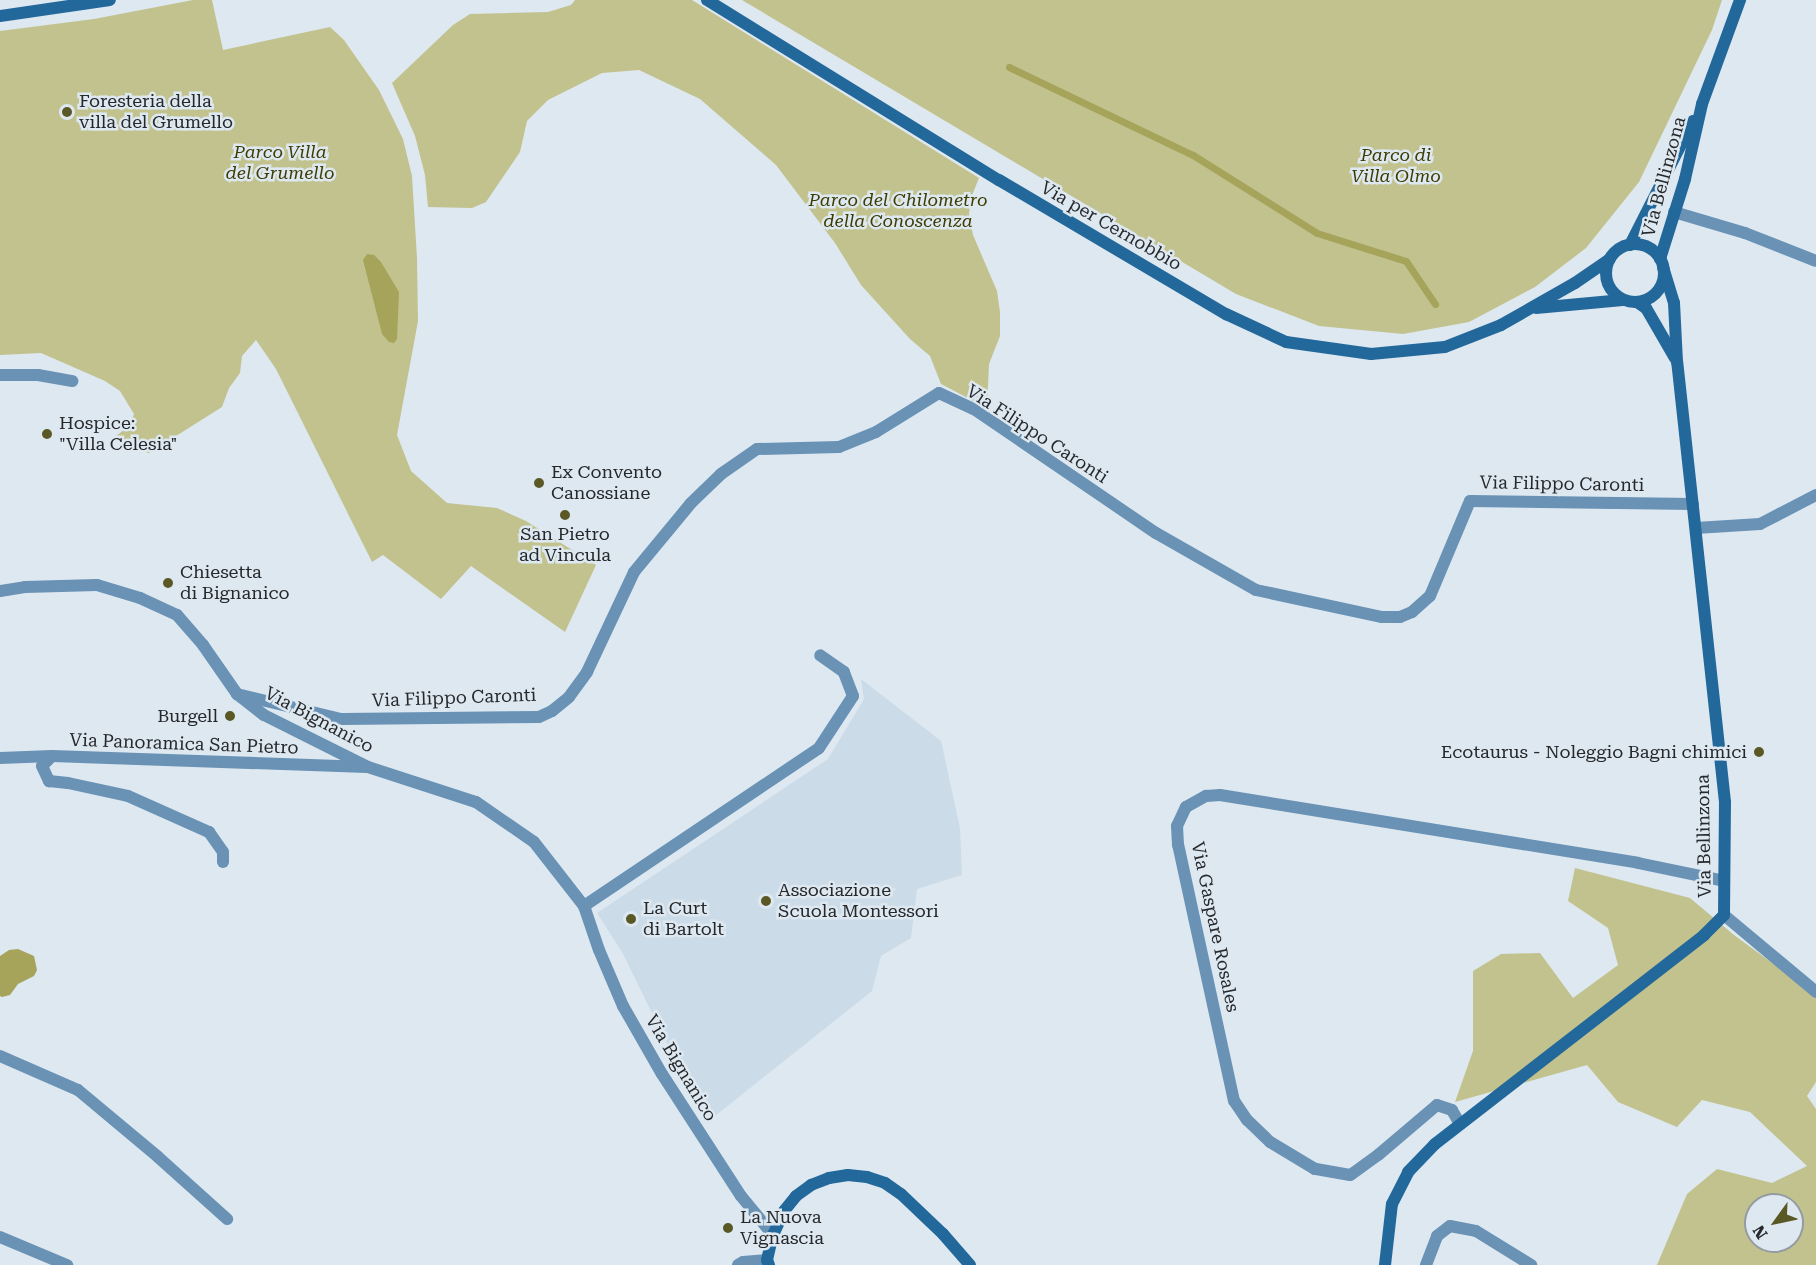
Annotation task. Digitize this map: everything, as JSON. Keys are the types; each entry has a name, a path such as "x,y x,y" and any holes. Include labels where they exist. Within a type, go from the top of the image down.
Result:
{"main road":[{"path":"0,16 110,0"},
{"name":"Via per Cernobbio","path":"707,0 999,180 1226,314 1286,342 1371,354 1444,348 1502,325 1575,283 1610,259"},
{"name":"Via Bellinzona","path":"1630,245 1702,104 1740,0"},
{"name":"Via Bellinzona","path":"1386,1265 1392,1204 1408,1172 1435,1144 1704,935 1724,915 1725,802 1677,362 1674,303 1661,263 1685,179 1702,104"},
{"path":"1630,245 1647,248 1661,263 1664,278 1657,292 1648,299 1638,302 1623,300 1608,285 1606,274 1610,259 1617,251 1630,245"},
{"name":"Via per Cernobbio","path":"1529,309 1623,300"},
{"name":"Via Bellinzona","path":"1638,302 1646,308 1677,362"},
{"path":"768,1262 773,1235 784,1211 796,1196 811,1185 829,1178 848,1175 867,1177 885,1183 901,1194 943,1234 969,1265"}],"street":[{"path":"1674,212 1745,233 1816,261"},
{"path":"0,375 38,375 72,381"},
{"name":"Via Filippo Caronti","path":"237,694 341,719 539,717 552,711 569,697 587,672 634,572 691,503 721,474 757,449 839,447 876,432 939,393 974,410 1156,533 1256,590 1382,617 1400,617 1412,612 1430,596 1470,501 1693,504"},
{"path":"1696,528 1760,524 1804,504 1816,495"},
{"name":"Via Bignanico","path":"0,591 26,587 97,585 140,598 177,615 203,645 237,694 264,715 368,767 476,802 534,842 584,906 599,950 623,1006 662,1074 706,1145 773,1235"},
{"path":"584,906 819,748 853,696 844,672 820,655"},
{"path":"52,756 42,766 49,781 128,796 209,832 223,852 223,862"},
{"name":"Via Panoramica San Pietro","path":"0,758 52,756 368,767"},
{"name":"Via Gaspare Rosales","path":"1460,1124 1452,1110 1437,1105 1378,1155 1350,1175 1315,1169 1270,1143 1247,1120 1234,1101 1178,845 1177,826 1186,807 1206,796 1220,795 1638,863 1724,881"},
{"path":"1724,915 1816,992"},
{"path":"0,1056 78,1090 159,1156 227,1219"},
{"path":"1426,1265 1437,1236 1450,1226 1476,1231 1531,1265"},
{"path":"0,1237 67,1265"},
{"path":"738,1265 743,1262 768,1262"}],"shaded area":[{"path":"367,254 374,255 381,262 399,292 397,339 394,343 389,342 382,334 363,260"},
{"name":"Associazione Scuola Montessori","path":"861,679 941,741 960,828 962,875 917,889 911,938 881,956 872,991 706,1123 622,952 597,913 828,759 864,699"},
{"path":"18,949 34,956 37,970 34,976 18,984 10,995 2,997 0,996 0,956 9,950"}],"green space":[{"name":"Parco Villa del Grumello","path":"193,0 212,0 223,50 330,27 344,40 379,90 403,139 412,176 417,258 418,321 397,435 411,471 447,503 497,508 526,521 596,565 565,632 471,566 441,599 383,555 372,562 276,369 256,340 242,356 240,373 229,388 222,407 149,453 119,444 116,436 129,426 134,414 120,391 105,381 41,353 0,355 0,31 94,19"},
{"name":"Parco del Chilometro della Conoscenza","path":"575,0 692,0 979,178 971,198 969,214 973,235 997,291 1000,312 1000,336 989,364 987,408 941,384 930,356 910,339 861,285 835,243 776,165 700,99 639,70 602,73 548,100 527,121 520,152 486,202 472,208 428,207 425,175 415,136 392,83 453,25 470,14 548,12 571,5"},
{"name":"Parco di Villa Olmo","path":"742,0 1722,0 1712,30 1639,182 1586,248 1535,287 1469,322 1403,334 1319,326 1236,294"},
{"path":"1575,868 1690,898 1734,935 1816,995 1816,1082 1807,1096 1816,1109 1816,1265 1657,1265 1687,1194 1717,1169 1772,1183 1807,1166 1750,1112 1702,1100 1677,1127 1618,1102 1587,1065 1455,1102 1473,1051 1473,971 1501,954 1540,953 1573,998 1618,965 1608,928 1568,901"}],"waterway":[{"path":"1009,67 1193,155 1317,233 1406,261 1435,304"}],"place":[{"name":"Foresteria della villa del Grumello","path":"67,112"},
{"name":"Hospice: \"Villa Celesia\"","path":"47,434"},
{"name":"Ex Convento Canossiane","path":"539,483"},
{"name":"San Pietro ad Vincula","path":"565,515"},
{"name":"Chiesetta di Bignanico","path":"168,583"},
{"name":"Burgell","path":"230,716"},
{"name":"Ecotaurus - Noleggio Bagni chimici","path":"1759,752"},
{"name":"Associazione Scuola Montessori","path":"766,901"},
{"name":"La Curt di Bartolt","path":"631,919"},
{"name":"La Nuova Vignascia","path":"728,1228"}]}
